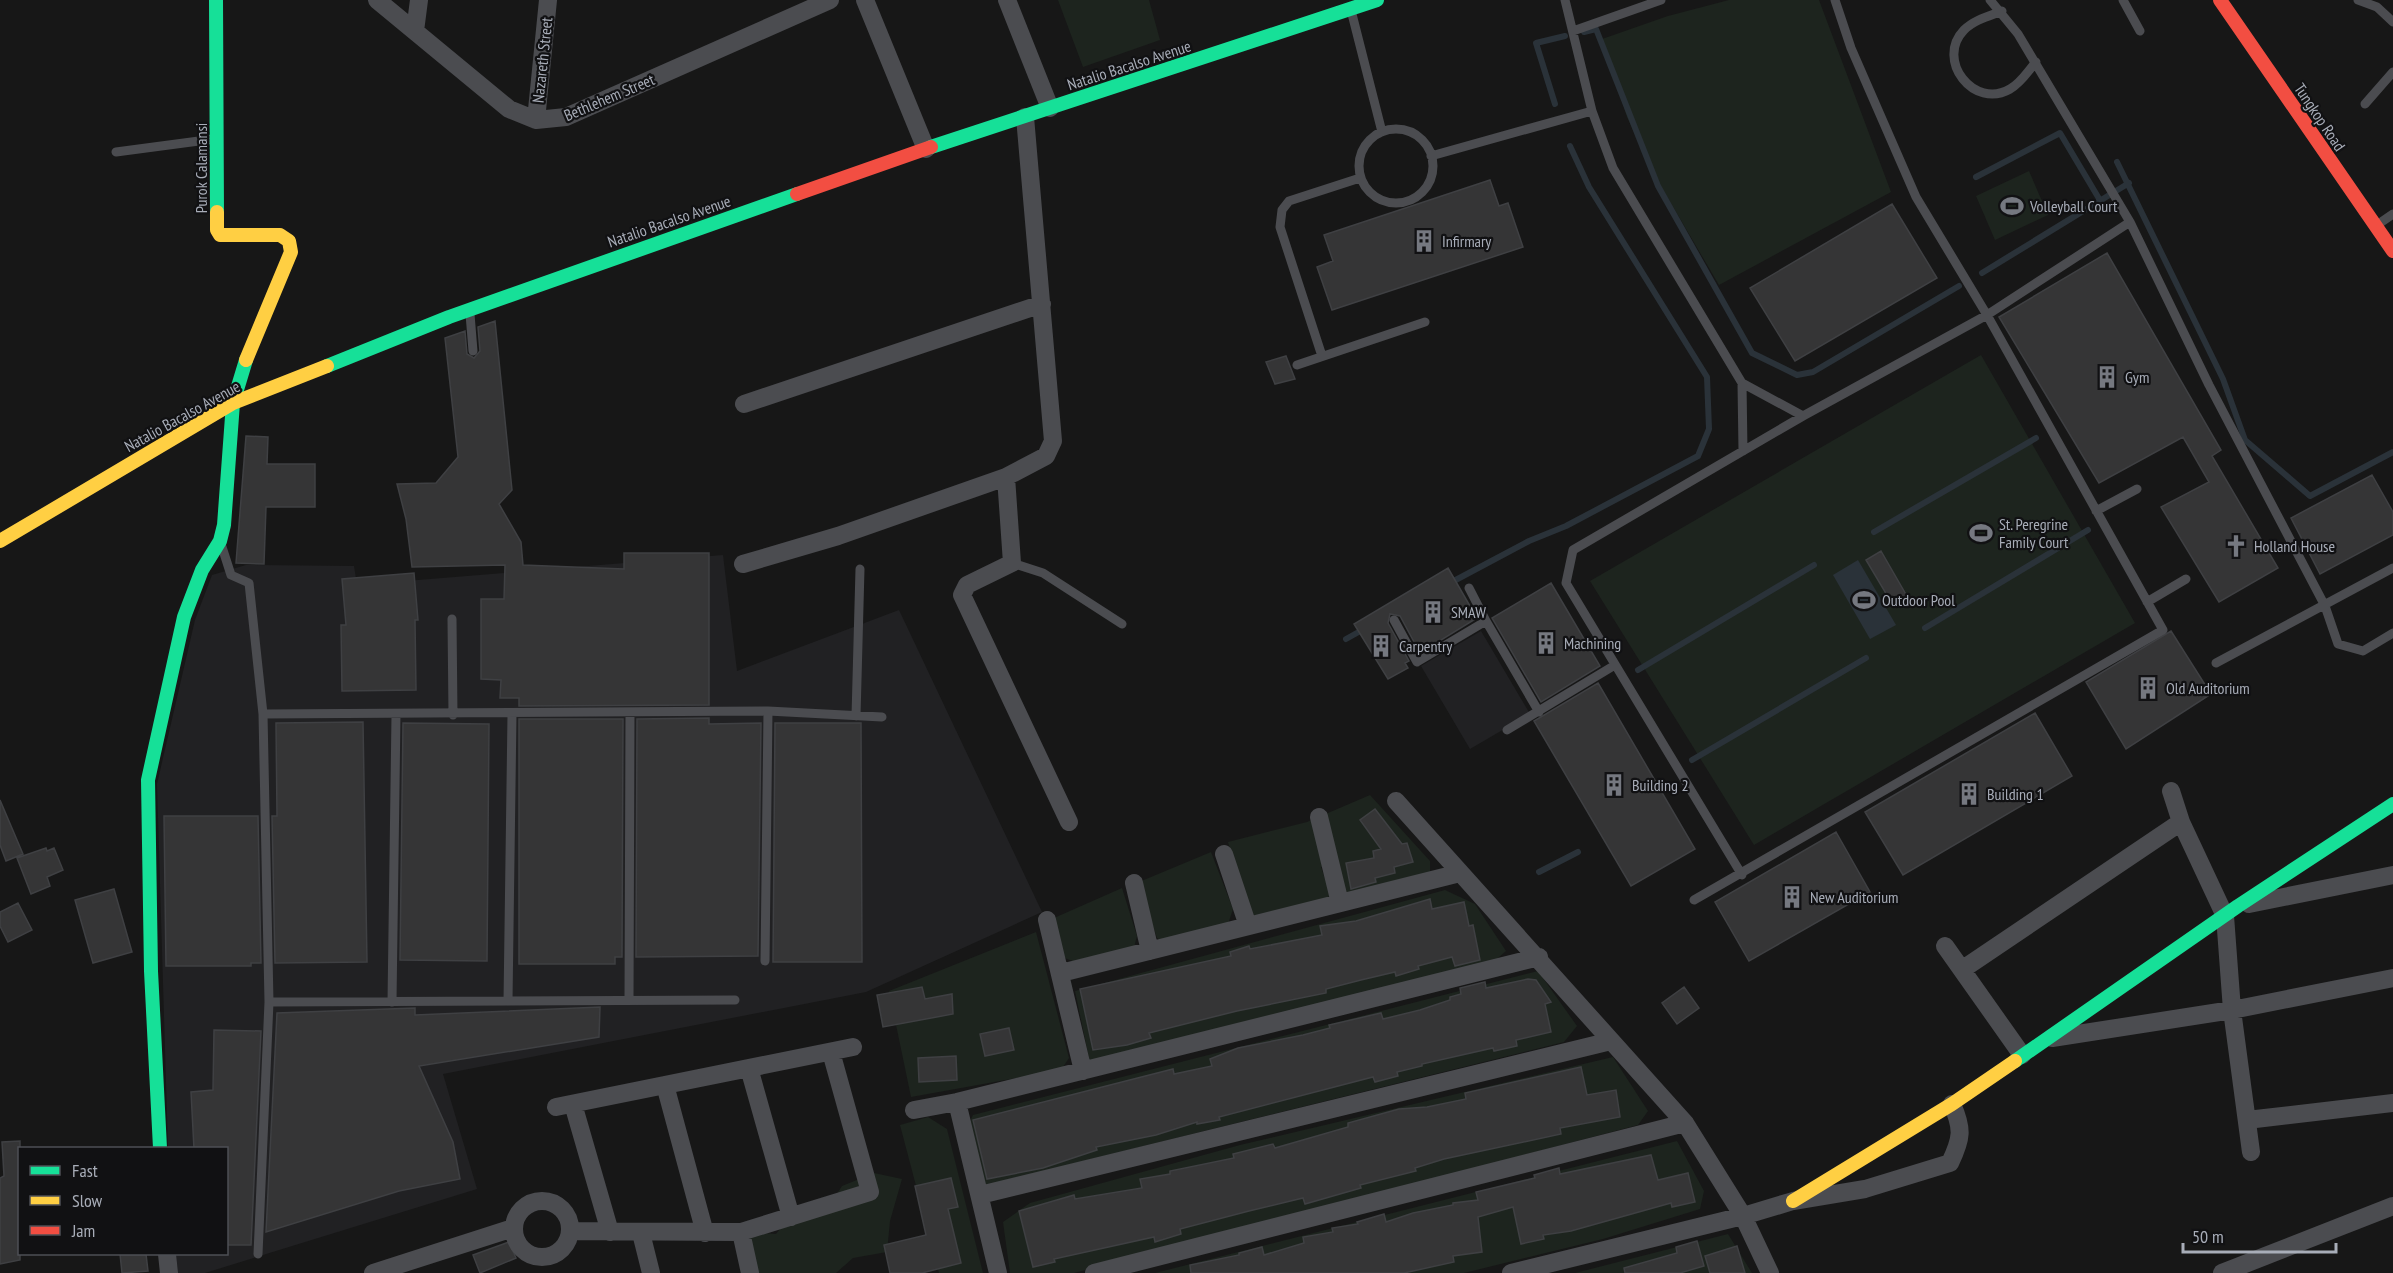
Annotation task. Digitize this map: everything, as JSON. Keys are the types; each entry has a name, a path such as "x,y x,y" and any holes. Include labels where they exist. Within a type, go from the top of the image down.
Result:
{"main road":[{"name":"Purok Calamansi","path":"216,0 219,139 217,230 220,235 227,237 280,235 289,241 291,252 243,366 233,404"},
{"name":"Natalio Bacalso Avenue","path":"0,541 233,404 469,309 926,149 1377,0"},
{"name":"Tungkop Road","path":"2222,0 2393,251"},
{"path":"160,1147 151,971 148,780 184,617 202,570 220,541 225,517 233,404"},
{"path":"1793,1201 1952,1104 2231,910 2393,804"}],"street":[{"name":"Bethlehem Street","path":"377,0 509,109 536,120 566,117 830,0"},
{"path":"415,31 419,0"},
{"name":"Nazareth Street","path":"536,120 548,0"},
{"path":"865,0 926,149"},
{"path":"1007,0 1050,108"},
{"path":"743,564 838,536 1006,477 1046,456 1053,441 1025,117"},
{"path":"744,404 1042,304"},
{"path":"1006,477 1012,563 966,585 962,595 1069,822"},
{"path":"2171,791 2181,822 2231,910 2232,1010 2251,1152"},
{"path":"1396,801 1539,957 1684,1122 1743,1216 1770,1273"},
{"path":"1319,817 1340,903"},
{"path":"1963,969 2181,822"},
{"path":"1224,854 1248,926"},
{"path":"1061,973 1460,873"},
{"path":"2231,910 2393,875"},
{"path":"1134,883 1150,951"},
{"path":"1047,920 1083,1071"},
{"path":"1945,946 2022,1055"},
{"path":"914,1110 957,1102 1539,957"},
{"path":"2047,1038 2232,1010 2393,978"},
{"path":"980,1195 1611,1041"},
{"path":"610,1232 564,1105 854,1047"},
{"path":"570,1231 741,1232 870,1192 831,1052"},
{"path":"749,1068 791,1217"},
{"path":"665,1085 705,1233"},
{"path":"957,1102 998,1273"},
{"path":"2247,1120 2393,1102"},
{"path":"1511,1273 1743,1216 1793,1201 1865,1189 1950,1163 1959,1143 1960,1133 1960,1123 1952,1104"},
{"path":"1094,1273 1136,1267 1684,1122"},
{"path":"543,1201 557,1206 567,1216 570,1231 566,1245 555,1254 540,1257 526,1253 516,1242 513,1228 518,1214 529,1204 543,1201"},
{"path":"2222,1273 2393,1206"},
{"path":"373,1273 513,1228"},
{"path":"741,1232 750,1273"},
{"path":"641,1233 651,1273"},
{"path":"167,1255 169,1273"}],"lane":[{"path":"1565,0 1592,111 1613,168 1742,382 1803,416"},
{"path":"1573,31 1661,0"},
{"path":"1695,900 1742,875 2163,630 1987,315 1916,197 1851,48 1835,0"},
{"path":"1990,0 2002,11 2036,62 2130,222 2209,386 2325,606 2338,644 2363,651 2393,633"},
{"path":"2123,0 2140,31"},
{"path":"2358,0 2377,7 2393,22"},
{"path":"1350,9 1382,132"},
{"path":"2002,11 1974,23 1959,37 1954,58 1961,78 1977,91 1999,93 2018,84 2036,62"},
{"path":"2365,104 2393,72"},
{"path":"1431,156 1592,111"},
{"path":"1397,129 1412,133 1424,142 1431,156 1431,178 1425,188 1407,201 1396,203 1374,196 1360,178 1358,164 1362,151 1370,139 1382,132 1397,129"},
{"path":"116,152 207,138 219,139"},
{"path":"1322,356 1280,227 1282,210 1289,201 1360,178"},
{"path":"2375,226 2393,214"},
{"path":"1742,875 1566,583 1573,550 1803,416 1987,315 2130,222"},
{"path":"469,309 473,351"},
{"path":"1297,364 1425,322"},
{"path":"1742,382 1743,451"},
{"path":"2096,511 2137,489"},
{"path":"220,541 231,574 249,583 263,714 269,1002 258,1254"},
{"path":"1012,563 1043,573 1122,624"},
{"path":"2216,663 2393,568"},
{"path":"856,716 860,569"},
{"path":"2147,602 2186,579"},
{"path":"1469,588 1539,712"},
{"path":"452,619 453,715"},
{"path":"1394,620 1417,662 1486,621"},
{"path":"1507,730 1615,665"},
{"path":"263,714 453,715 768,711 882,717"},
{"path":"765,961 768,711"},
{"path":"629,1000 630,713"},
{"path":"508,1001 512,714"},
{"path":"392,1002 396,715"},
{"path":"269,1002 735,1000"}],"shaded area":[{"path":"1058,0 1149,0 1160,40 1083,67"},
{"path":"1729,0 1819,0 1891,192 1719,285 1652,171 1627,117 1602,39 1668,16"},
{"name":"Volleyball Court","path":"2029,171 2048,215 1995,240 1976,196"},
{"path":"1981,355 2135,623 1754,845 1590,581"},
{"path":"723,555 737,671 899,610 1042,912 866,992 443,1074 477,1189 205,1273 178,1273 176,1255 228,1255 228,1147 168,1147 157,784 195,620 212,575 246,565 354,566 357,585"},
{"name":"Outdoor Pool","path":"1858,560 1896,625 1870,639 1833,575"},
{"path":"1481,631 1530,714 1470,749 1421,666"},
{"path":"1370,795 1430,861 1430,881 1347,897 1335,864 1321,867 1330,894 1326,902 1258,919 1246,908 1228,842 1307,822"},
{"path":"1211,852 1233,909 1227,927 1168,944 1157,938 1139,882"},
{"path":"1122,888 1137,936 1133,951 1083,965 1062,957 1054,918"},
{"path":"1445,890 1475,904 1506,951 1491,964 1090,1063 1075,991"},
{"path":"1036,932 1069,1058 1061,1070 911,1097 889,991"},
{"path":"1538,971 1577,1026 1564,1042 983,1186 968,1125 973,1115"},
{"path":"1613,1057 1648,1111 1638,1125 1074,1273 1010,1273 1003,1222 1030,1203 1240,1145"},
{"path":"928,1117 947,1129 983,1273 939,1273 900,1125"},
{"path":"1677,1141 1704,1191 1700,1209 1603,1239 1464,1273 1155,1273"},
{"path":"874,1173 902,1179 890,1221 887,1252 853,1258 836,1273 750,1273 750,1232 776,1234 799,1205 829,1206 842,1186"},
{"path":"1728,1234 1752,1273 1575,1273"}],"building":[{"name":"Infirmary","path":"1490,180 1499,206 1508,203 1523,247 1332,310 1317,267 1333,261 1324,235"},
{"path":"1892,204 1937,278 1795,361 1750,288"},
{"name":"Gym","path":"2107,253 2221,450 2212,456 2278,568 2219,602 2161,507 2209,482 2183,437 2099,483 1999,317"},
{"path":"495,321 512,490 499,504 521,542 523,565 624,569 624,553 709,553 709,705 519,706 519,698 500,698 501,680 481,679 481,599 504,599 505,565 412,567 406,519 397,484 436,483 458,457 445,338 465,331 467,354 474,358 480,351 478,327"},
{"path":"1286,356 1295,379 1275,384 1266,362"},
{"path":"246,436 268,437 267,464 315,464 315,507 266,507 264,564 236,563"},
{"path":"2372,475 2393,512 2393,535 2320,574 2291,518"},
{"path":"1881,551 1908,598 1894,607 1866,560"},
{"name":"SMAW","path":"1448,568 1477,618 1420,653 1400,616 1390,614 1388,623 1409,661 1405,663 1408,668 1388,679 1354,624"},
{"path":"414,573 418,620 415,620 416,690 342,691 341,625 346,625 342,579"},
{"name":"Machining","path":"1551,583 1600,666 1541,702 1492,618"},
{"name":"Old Auditorium","path":"2171,631 2211,694 2126,749 2086,682"},
{"name":"Building 2","path":"1598,683 1695,849 1631,886 1534,721"},
{"name":"Building 1","path":"2035,713 2072,776 1903,875 1865,812"},
{"path":"709,718 709,724 761,723 758,956 636,957 637,719"},
{"path":"519,719 623,719 622,957 615,957 615,964 519,964"},
{"path":"363,722 367,962 275,963 272,816 277,816 276,723"},
{"path":"403,723 489,724 487,961 400,960"},
{"path":"775,723 861,723 862,962 773,962"},
{"path":"0,800 23,854 6,861 0,845"},
{"path":"1375,809 1402,844 1407,843 1413,862 1394,867 1395,873 1375,878 1376,882 1351,889 1346,863 1374,858 1373,851 1381,849 1360,820"},
{"path":"164,816 258,816 261,963 251,963 251,966 166,966"},
{"name":"New Auditorium","path":"1836,832 1870,892 1749,961 1715,902"},
{"path":"46,848 47,851 54,848 63,870 47,877 50,886 31,894 17,858"},
{"path":"114,889 132,952 93,963 75,900"},
{"path":"1430,899 1432,909 1464,902 1469,926 1473,925 1480,960 1455,966 1452,957 1418,966 1419,969 1396,976 1395,972 1361,980 1326,989 1326,993 1237,1011 1149,1033 1151,1038 1127,1045 1093,1050 1080,989 1231,956 1230,952 1249,946 1250,949 1322,935 1320,926 1356,921"},
{"path":"18,903 32,930 8,942 0,926 0,912"},
{"path":"1528,979 1536,980 1551,1002 1545,1004 1551,1032 1516,1040 1517,1046 1494,1051 1493,1048 1422,1064 1422,1066 1397,1072 1398,1076 1375,1082 1373,1077 1219,1117 1220,1120 1197,1124 1197,1122 1156,1135 1096,1147 1097,1150 1043,1168 987,1179 973,1120 1173,1069 1174,1074 1212,1066 1210,1059 1238,1048 1303,1035 1330,1028 1329,1025 1381,1013 1383,1019 1420,1010 1461,994 1460,988 1485,982 1486,988"},
{"path":"922,987 925,999 952,994 953,1014 883,1027 877,995"},
{"path":"1684,987 1699,1008 1677,1024 1662,1003"},
{"path":"600,1007 599,1037 419,1066 453,1142 460,1179 399,1191 266,1232 277,1013 415,1008 415,1015"},
{"path":"1009,1028 1014,1050 985,1056 980,1034"},
{"path":"214,1030 261,1031 251,1245 228,1245 228,1147 194,1147 191,1092 213,1090"},
{"path":"956,1056 957,1080 919,1082 918,1058"},
{"path":"1581,1067 1587,1095 1616,1090 1620,1117 1560,1128 1561,1134 1444,1159 1415,1168 1416,1171 1360,1185 1361,1188 1305,1204 1303,1198 1180,1229 1181,1234 1155,1242 1154,1237 1054,1259 1055,1262 1033,1267 1019,1211 1074,1195 1075,1199 1142,1188 1140,1179 1234,1158 1233,1154 1273,1144 1275,1148 1348,1127 1348,1123 1399,1109 1427,1107 1466,1099 1465,1093"},
{"path":"20,1141 20,1147 18,1147 18,1255 20,1255 20,1260 0,1264 0,1178 4,1176 2,1142"},
{"path":"1651,1155 1658,1180 1688,1173 1695,1202 1672,1207 1671,1203 1571,1231 1543,1235 1544,1239 1521,1244 1513,1207 1478,1217 1482,1252 1453,1256 1454,1262 1404,1273 1191,1273 1190,1265 1239,1255 1239,1253 1262,1247 1264,1255 1304,1243 1303,1237 1333,1232 1332,1228 1358,1224 1357,1222 1384,1214 1386,1222 1413,1213 1453,1205 1453,1203 1478,1200 1476,1192 1535,1178 1534,1175 1559,1168 1560,1174"},
{"path":"951,1178 958,1207 948,1209 961,1263 922,1273 890,1273 884,1245 926,1235 915,1186"},
{"path":"1697,1241 1704,1266 1680,1273 1625,1273 1624,1268 1677,1253 1676,1247"},
{"path":"509,1242 516,1258 480,1273 473,1255"},
{"path":"1737,1246 1745,1273 1710,1273 1705,1256"},
{"path":"120,1255 146,1255 148,1271 122,1273"}],"waterway":[{"path":"1584,32 1596,29 1658,186 1752,353 1797,375 1813,372 1959,286"},
{"path":"1555,104 1536,43 1565,36"},
{"path":"1976,177 2060,133 2101,202"},
{"path":"1450,583 1529,541 1566,526 1698,456 1709,429 1707,377 1589,187 1570,146"},
{"path":"2117,162 2223,379 2245,440 2310,496 2393,452"},
{"path":"1982,273 2129,183"},
{"path":"1874,532 2036,438"},
{"path":"1925,628 2088,530"},
{"path":"1638,670 1814,565"},
{"path":"1346,639 1364,629"},
{"path":"1692,760 1866,658"},
{"path":"1539,872 1578,852"}],"traffic: fast":[{"path":"216,0 217,212"},
{"path":"931,147 1377,0"},
{"path":"327,366 449,317 797,194"},
{"path":"160,1147 151,971 148,780 184,617 202,570 220,541 224,525 233,403 246,360"},
{"path":"2015,1061 2238,906 2393,804"}],"traffic: slow":[{"path":"217,212 217,230 220,235 280,235 289,241 291,252 246,360"},
{"path":"0,541 233,403 327,366"},
{"path":"1793,1201 1952,1104 2015,1061"}],"traffic: jam":[{"path":"2220,0 2393,251"},
{"path":"797,194 931,147"}],"place":[{"name":"Volleyball Court","path":"2012,206"},
{"name":"Infirmary","path":"1424,241"},
{"name":"Gym","path":"2107,377"},
{"name":"St. Peregrine Family Court","path":"1981,533"},
{"name":"Holland House","path":"2236,546"},
{"name":"Outdoor Pool","path":"1864,600"},
{"name":"SMAW","path":"1433,612"},
{"name":"Machining","path":"1546,643"},
{"name":"Carpentry","path":"1381,646"},
{"name":"Old Auditorium","path":"2148,688"},
{"name":"Building 2","path":"1614,785"},
{"name":"Building 1","path":"1969,794"},
{"name":"New Auditorium","path":"1792,897"}]}
